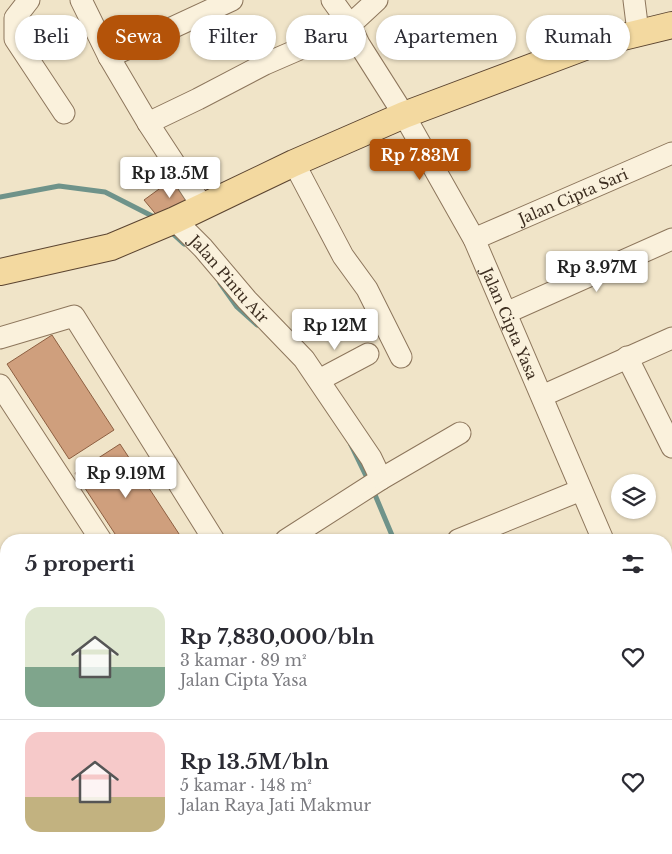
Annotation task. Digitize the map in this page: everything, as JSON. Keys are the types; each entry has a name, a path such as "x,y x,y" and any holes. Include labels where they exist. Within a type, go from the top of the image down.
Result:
{"main road":[{"path":"0,272 111,247 175,220 294,163 404,115 590,45 672,25"}],"street":[{"path":"29,0 15,18 15,39 64,114"},
{"path":"81,0 97,33"},
{"path":"180,24 232,0"},
{"name":"Jalan Cipta Yasa","path":"332,0 343,15"},
{"path":"361,15 377,0"},
{"path":"634,0 638,32"},
{"path":"148,123 286,55"},
{"name":"Jalan Cipta Yasa","path":"366,55 404,115 474,239 542,396 580,490 601,534"},
{"path":"111,60 148,123 203,207"},
{"name":"Jalan Cipta Sari","path":"474,239 672,153"},
{"path":"294,163 343,256 367,290 401,357"},
{"name":"Jalan Pintu Air","path":"175,220 203,248 247,300 304,360 374,464 374,483"},
{"path":"506,313 672,240"},
{"path":"0,338 74,316 210,534"},
{"path":"542,396 672,338"},
{"path":"319,380 368,354"},
{"path":"627,357 665,415 672,447"},
{"path":"0,384 97,534"},
{"path":"295,534 374,483 460,433"},
{"path":"473,534 580,490"}],"building":[{"path":"177,176 196,203 159,218 144,200"},
{"path":"52,335 114,430 69,459 7,364"},
{"path":"120,444 179,534 115,534 75,473"}],"waterway":[{"path":"0,197 59,186 105,192 156,218"},
{"path":"171,232 184,244"},
{"path":"220,283 237,307 257,325"},
{"path":"351,445 369,482"},
{"path":"373,490 391,534"}]}
